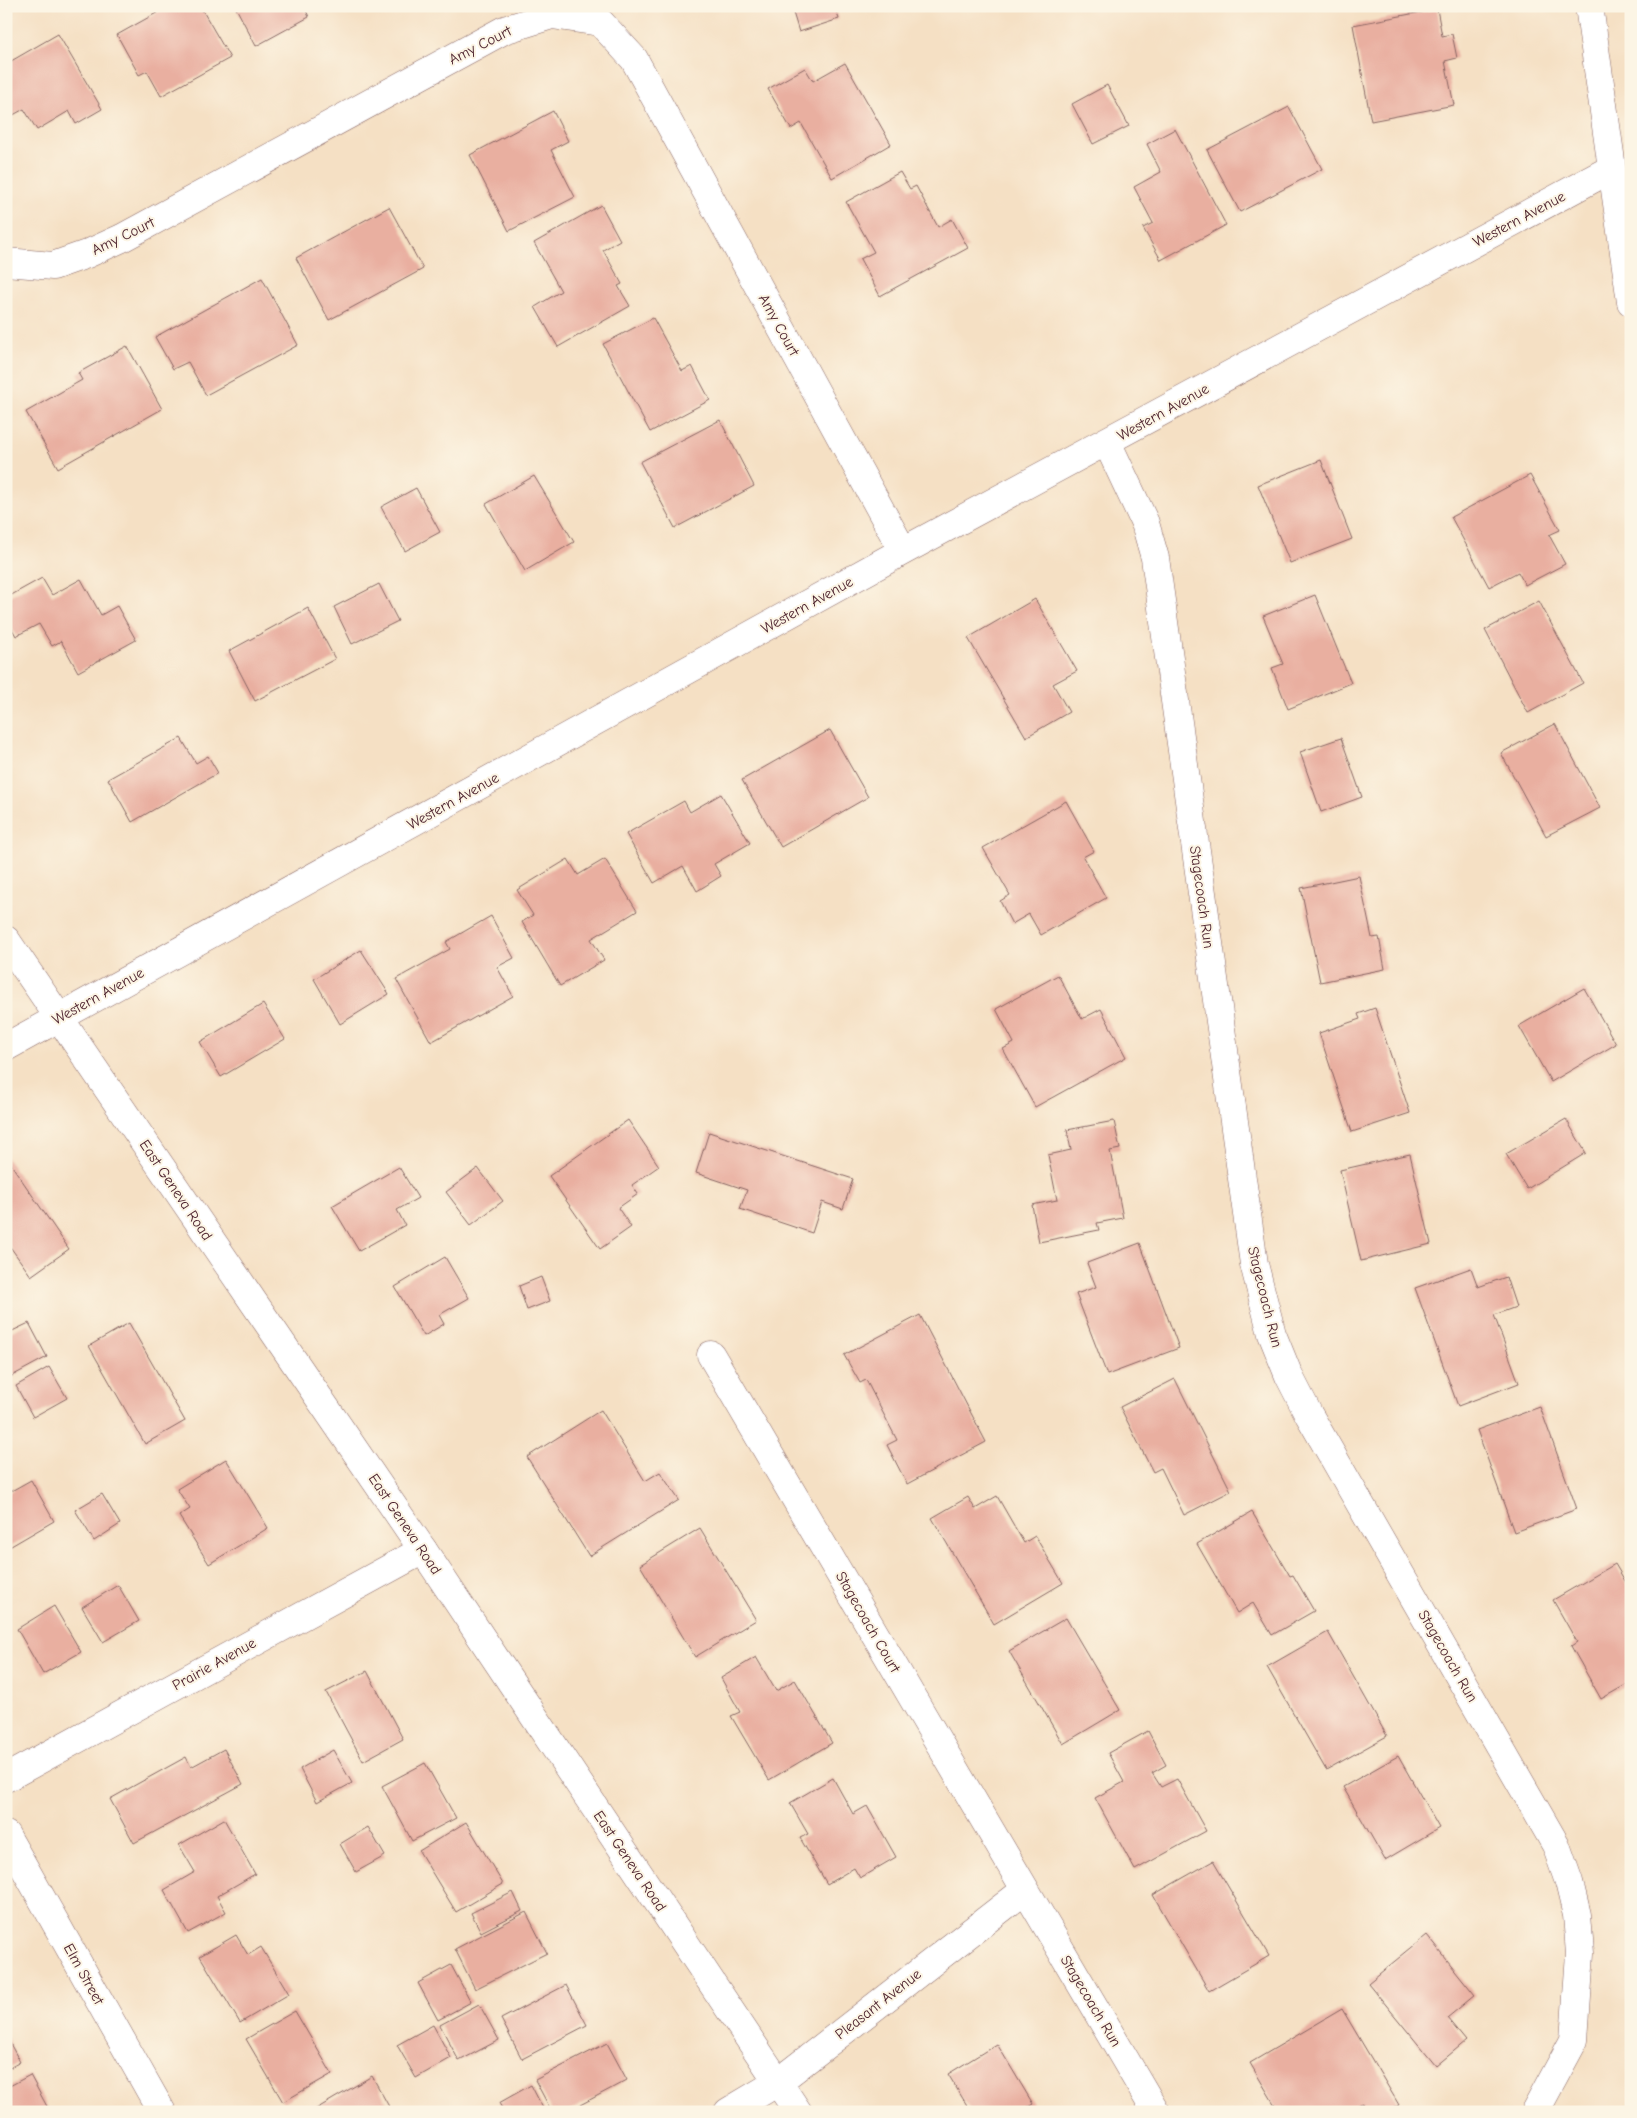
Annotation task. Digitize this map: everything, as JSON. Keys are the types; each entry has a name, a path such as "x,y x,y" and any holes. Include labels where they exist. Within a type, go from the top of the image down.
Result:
{"street":[{"path":"1589,6 1631,302"},
{"name":"Amy Court","path":"6,262 53,266 87,254 122,238 504,30 552,15 604,14 634,59 903,551"},
{"name":"Western Avenue","path":"6,1047 903,551 1611,168"},
{"name":"Stagecoach Run","path":"1107,442 1145,523 1155,558 1254,1264 1272,1334 1289,1376 1309,1415 1556,1845 1570,1882 1577,1915 1580,1953 1574,2040 1535,2112"},
{"name":"East Geneva Road","path":"6,940 423,1550 798,2112"},
{"name":"Stagecoach Court","path":"711,1355 1025,1890"},
{"name":"Prairie Avenue","path":"6,1778 423,1550"},
{"name":"Elm Street","path":"6,1836 162,2112"},
{"name":"Stagecoach Run","path":"1025,1890 1156,2112"},
{"name":"Pleasant Avenue","path":"728,2112 778,2082 1025,1890"}],"building":[{"path":"169,6 200,6 230,58 161,96 147,71 139,75 117,35"},
{"path":"235,6 304,6 309,17 256,46"},
{"path":"791,6 835,6 839,19 799,32"},
{"path":"1437,9 1442,36 1452,34 1457,58 1445,61 1454,105 1371,121 1353,25"},
{"path":"58,34 102,109 76,124 69,111 37,130 24,109 6,119 6,64"},
{"path":"845,63 891,144 832,178 801,123 791,129 768,89 805,68 813,81"},
{"path":"1107,85 1129,126 1093,144 1072,104"},
{"path":"1289,107 1322,169 1240,212 1207,150"},
{"path":"553,111 568,141 551,150 575,197 509,231 470,155"},
{"path":"1175,129 1226,225 1161,260 1143,228 1153,223 1134,187 1161,172 1147,144"},
{"path":"900,172 910,189 916,186 938,227 952,219 968,248 880,296 860,259 874,252 846,202"},
{"path":"601,205 620,240 603,250 622,284 618,286 630,306 558,347 535,307 561,291 534,243"},
{"path":"389,207 423,269 329,320 296,258"},
{"path":"262,278 298,345 206,395 188,362 173,369 155,337"},
{"path":"653,318 682,371 692,366 710,400 650,432 603,344"},
{"path":"127,346 162,409 58,468 26,412 82,380 78,373"},
{"path":"720,420 754,486 675,528 640,462"},
{"path":"1321,460 1352,539 1290,563 1258,485"},
{"path":"1530,475 1560,530 1549,535 1565,564 1525,585 1518,572 1489,587 1451,517"},
{"path":"534,476 574,542 525,571 486,504"},
{"path":"416,488 440,532 405,551 381,507"},
{"path":"42,578 52,595 81,579 101,615 117,606 136,640 78,672 61,641 52,646 39,624 16,636 6,618 6,598"},
{"path":"379,584 398,621 352,644 334,607"},
{"path":"1315,595 1351,683 1288,709 1272,668 1283,664 1263,616"},
{"path":"1035,599 1077,671 1053,684 1069,712 1026,737 968,638"},
{"path":"1539,601 1583,683 1528,713 1485,630"},
{"path":"308,608 335,659 255,701 229,651"},
{"path":"1555,724 1600,808 1546,836 1501,753"},
{"path":"830,730 868,797 781,847 742,780"},
{"path":"181,738 196,763 208,756 218,773 132,822 108,779"},
{"path":"1341,738 1362,797 1321,812 1300,752"},
{"path":"721,794 750,843 714,864 721,876 697,891 683,866 654,883 626,834 684,801 690,812"},
{"path":"1066,801 1094,851 1083,857 1106,898 1041,935 1029,914 1012,924 1000,901 1010,895 983,848"},
{"path":"568,859 578,875 605,859 637,911 591,939 604,960 560,986 522,922 533,915 517,890"},
{"path":"1359,876 1372,938 1379,937 1385,969 1320,982 1301,888"},
{"path":"491,916 514,958 497,967 513,996 431,1042 396,979 450,949 446,942"},
{"path":"361,950 389,994 340,1024 314,979"},
{"path":"1058,975 1082,1019 1101,1009 1126,1057 1035,1107 1003,1049 1014,1043 996,1009"},
{"path":"1584,988 1616,1044 1551,1082 1519,1026"},
{"path":"263,1004 285,1039 221,1077 200,1042"},
{"path":"1375,1008 1410,1113 1352,1132 1319,1033 1360,1019 1358,1014"},
{"path":"1566,1119 1586,1153 1527,1189 1506,1154"},
{"path":"628,1120 659,1166 632,1185 638,1194 618,1208 631,1227 600,1249 549,1176"},
{"path":"1114,1121 1120,1149 1110,1151 1123,1218 1097,1223 1099,1230 1039,1242 1032,1205 1057,1200 1048,1155 1071,1150 1067,1130"},
{"path":"709,1132 853,1179 843,1209 822,1202 812,1233 740,1209 747,1190 696,1173"},
{"path":"1410,1154 1431,1244 1361,1261 1340,1170"},
{"path":"6,1157 69,1249 31,1276 6,1241"},
{"path":"399,1167 418,1198 397,1210 405,1225 359,1251 332,1206"},
{"path":"478,1168 503,1201 471,1225 446,1192"},
{"path":"1140,1243 1179,1348 1107,1375 1076,1294 1096,1287 1087,1263"},
{"path":"445,1257 469,1298 439,1315 444,1324 424,1336 395,1287"},
{"path":"1471,1268 1478,1287 1506,1277 1516,1307 1494,1315 1519,1383 1458,1406 1415,1288"},
{"path":"541,1277 550,1301 527,1310 519,1286"},
{"path":"920,1315 986,1442 907,1484 887,1445 897,1440 866,1380 860,1383 844,1355"},
{"path":"29,1323 47,1357 10,1377 6,1371 6,1334"},
{"path":"129,1323 185,1421 145,1444 89,1346"},
{"path":"49,1367 67,1398 33,1417 16,1386"},
{"path":"1175,1379 1231,1491 1184,1515 1161,1468 1153,1472 1120,1407"},
{"path":"1540,1407 1577,1509 1514,1532 1477,1430"},
{"path":"601,1410 645,1481 660,1472 679,1500 589,1556 527,1457"},
{"path":"226,1459 268,1528 209,1564 179,1516 190,1509 177,1489"},
{"path":"31,1480 54,1521 6,1549 6,1494"},
{"path":"102,1494 120,1524 94,1541 75,1510"},
{"path":"997,1496 1024,1543 1035,1536 1063,1583 994,1624 932,1518 968,1497 975,1509"},
{"path":"1252,1512 1290,1576 1293,1575 1314,1611 1272,1635 1253,1603 1237,1613 1197,1544"},
{"path":"700,1528 756,1620 695,1657 640,1565"},
{"path":"1615,1564 1631,1591 1631,1682 1601,1699 1571,1646 1577,1642 1553,1600"},
{"path":"118,1585 139,1621 103,1642 82,1607"},
{"path":"54,1606 81,1652 43,1674 17,1629"},
{"path":"1066,1618 1120,1710 1063,1744 1009,1651"},
{"path":"1328,1632 1387,1736 1326,1770 1267,1667"},
{"path":"756,1657 776,1691 795,1680 832,1743 769,1780 731,1716 740,1712 721,1678"},
{"path":"367,1671 403,1739 363,1761 326,1692"},
{"path":"1148,1731 1166,1765 1152,1773 1161,1787 1177,1779 1206,1831 1135,1870 1095,1798 1124,1782 1108,1753"},
{"path":"224,1749 243,1784 134,1843 110,1799 186,1757 191,1767"},
{"path":"333,1750 352,1783 317,1802 300,1769"},
{"path":"1398,1756 1439,1828 1385,1860 1343,1787"},
{"path":"425,1763 456,1818 412,1841 382,1786"},
{"path":"833,1778 853,1814 867,1806 896,1857 860,1878 854,1868 827,1884 800,1838 808,1834 790,1803"},
{"path":"224,1819 255,1874 217,1896 226,1912 188,1933 164,1890 195,1872 179,1845"},
{"path":"466,1822 503,1884 456,1912 419,1851"},
{"path":"368,1827 385,1856 356,1872 340,1844"},
{"path":"1213,1861 1269,1956 1209,1991 1153,1895"},
{"path":"513,1892 522,1911 481,1932 471,1913"},
{"path":"526,1912 547,1953 475,1989 455,1949"},
{"path":"236,1935 248,1955 261,1947 289,1994 240,2023 200,1956"},
{"path":"1427,1935 1475,1995 1447,2018 1466,2041 1436,2066 1368,1983"},
{"path":"451,1965 471,2002 438,2020 418,1983"},
{"path":"566,1985 587,2025 522,2059 501,2019"},
{"path":"479,2004 499,2040 459,2061 440,2025"},
{"path":"1342,2009 1399,2105 1388,2112 1367,2112 1362,2103 1346,2112 1279,2112 1250,2063"},
{"path":"295,2011 332,2074 283,2102 246,2039"},
{"path":"433,2025 451,2058 416,2078 397,2045"},
{"path":"6,2036 20,2062 6,2070"},
{"path":"607,2043 627,2080 567,2112 552,2112 535,2080"},
{"path":"997,2044 1033,2104 1020,2112 971,2112 948,2074"},
{"path":"30,2075 50,2112 6,2112 6,2088"},
{"path":"372,2076 392,2112 311,2112"},
{"path":"531,2085 545,2112 504,2112 499,2103"}]}
